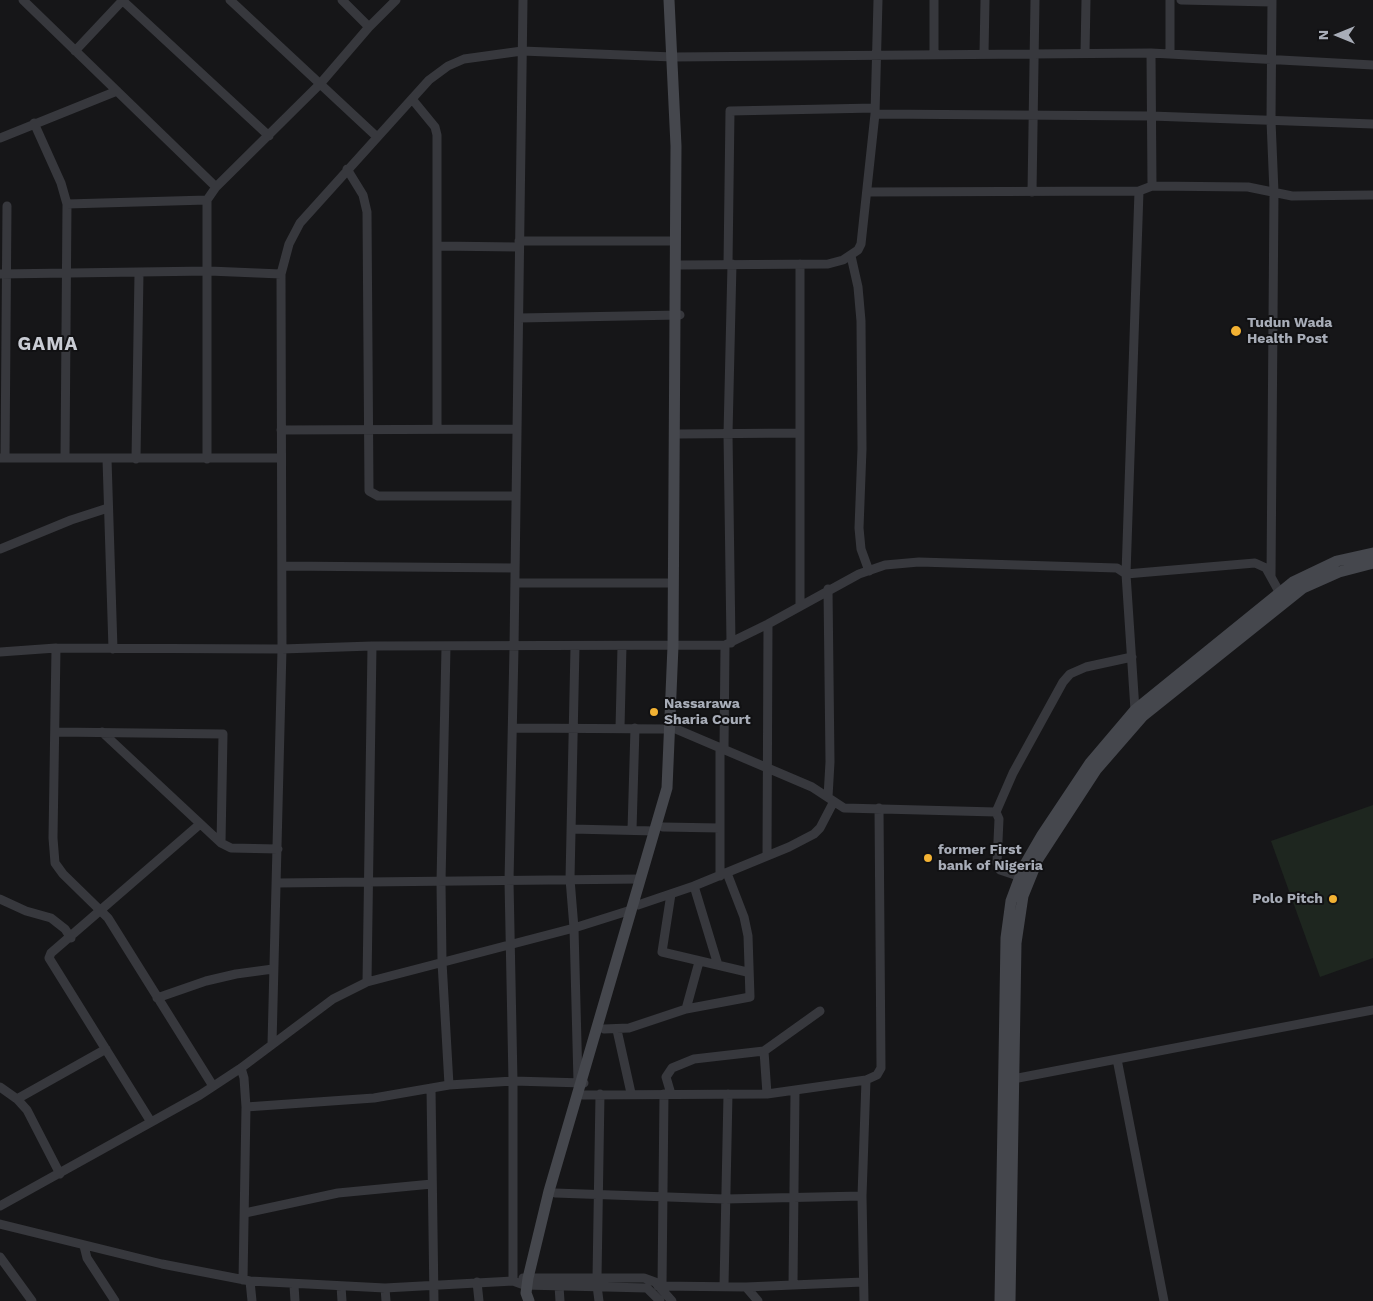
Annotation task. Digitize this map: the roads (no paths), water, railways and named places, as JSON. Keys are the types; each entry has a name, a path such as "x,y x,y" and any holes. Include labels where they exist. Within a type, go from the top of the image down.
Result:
{"street":[{"path":"23,0 216,187"},
{"path":"76,51 123,0 269,136"},
{"path":"230,0 376,136"},
{"path":"342,0 369,27"},
{"path":"207,459 209,271 207,200 216,187 320,84 369,27 396,0"},
{"path":"523,0 513,728 509,881 513,1080 525,1281 529,1301"},
{"path":"525,1281 549,1191 672,789 679,434 675,241 677,56 669,0"},
{"path":"676,0 681,265 677,315 673,582 676,646"},
{"path":"681,265 828,264 851,256 861,244 868,192 875,111 878,0"},
{"path":"934,0 934,53"},
{"path":"984,54 985,0"},
{"path":"1032,192 1035,0"},
{"path":"1085,53 1086,0"},
{"path":"1170,0 1170,54"},
{"path":"1181,0 1272,1 1270,59 1274,192 1271,580"},
{"path":"272,1044 273,970 278,883 282,649 281,274 286,252 300,223 376,136 429,80 456,61 522,51 677,56 1151,53 1373,65"},
{"path":"1151,53 1152,186"},
{"path":"0,138 117,91"},
{"path":"412,99 435,127 438,135 438,429"},
{"path":"604,1029 617,1030 629,1028 686,1009 748,998 750,995 748,936 744,917 724,874 720,828 728,644 730,111 875,111 1033,116 1151,116 1373,124"},
{"path":"34,124 61,183 66,204 65,457"},
{"path":"347,169 362,195 367,212 369,491 375,495 516,496"},
{"path":"868,192 1140,191 1152,186 1248,187 1292,196 1373,195"},
{"path":"1135,710 1126,574 1140,191"},
{"path":"66,204 207,200"},
{"path":"7,206 3,274 3,458 280,458"},
{"path":"438,246 675,241"},
{"path":"851,256 858,287 861,321 862,449 859,528 861,549 869,571"},
{"path":"800,264 800,606"},
{"path":"3,274 209,271 281,274"},
{"path":"136,458 139,272"},
{"path":"519,318 677,315"},
{"path":"280,430 517,429"},
{"path":"679,434 799,433"},
{"path":"107,458 113,649"},
{"path":"0,550 71,520 108,508"},
{"path":"1010,1301 1016,943 1018,915 1025,878 1042,835 1090,763 1135,710 1322,567 1352,556 1373,553"},
{"path":"0,652 56,648 282,649 372,646 514,648 728,644 768,624 828,589 885,565 952,562 1117,568 1126,574 1255,563 1266,568 1282,597"},
{"path":"1000,1301 1006,938 1011,901 1085,786 1127,732 1143,716 1282,597 1320,579 1373,563"},
{"path":"282,566 515,568"},
{"path":"515,584 673,582"},
{"path":"0,1206 60,1174 213,1086 333,999 367,982 574,928 635,908 724,874 814,834 820,828 831,800 828,589"},
{"path":"767,856 768,624"},
{"path":"367,982 372,646"},
{"path":"620,728 622,646"},
{"path":"446,647 441,882 442,962 449,1086"},
{"path":"575,647 570,879 582,1086"},
{"path":"56,648 53,855 63,874 108,918 213,1086"},
{"path":"1025,878 1000,870 998,863 999,819 996,812 1013,772 1063,682 1070,674 1086,667 1132,657"},
{"path":"513,728 673,729 768,767 812,787 831,800 853,810 879,808 996,812"},
{"path":"632,830 635,728"},
{"path":"56,732 222,734 221,844"},
{"path":"102,732 221,844 231,848 278,849"},
{"path":"246,1107 374,1098 431,1088 513,1080 582,1086 600,1094 767,1094 866,1080 877,1075 881,1068 879,808"},
{"path":"151,1122 50,958 51,953 71,938 200,824"},
{"path":"572,829 720,828"},
{"path":"525,1281 555,1193 582,1086 604,1029 635,908 640,879 659,829"},
{"path":"278,883 640,879"},
{"path":"694,886 718,965"},
{"path":"671,894 662,952 748,972"},
{"path":"0,899 26,911 51,918 65,929 71,938"},
{"path":"686,1009 699,962"},
{"path":"157,998 206,981 236,974 273,970"},
{"path":"1013,1079 1373,1010"},
{"path":"660,1286 667,1094 666,1076 672,1068 694,1059 764,1052 820,1011"},
{"path":"617,1030 631,1093"},
{"path":"17,1099 106,1049"},
{"path":"764,1052 767,1094"},
{"path":"1117,1059 1164,1301"},
{"path":"240,1068 244,1078 246,1107 245,1213 247,1281 252,1301"},
{"path":"864,1301 862,1196 866,1080"},
{"path":"0,1087 17,1099 33,1120 60,1174"},
{"path":"431,1088 434,1301"},
{"path":"793,1286 795,1091"},
{"path":"599,1301 597,1282 600,1094"},
{"path":"724,1286 728,1094"},
{"path":"245,1213 338,1193 432,1184"},
{"path":"555,1193 725,1199 862,1196"},
{"path":"0,1225 84,1246 247,1281 294,1285 385,1288 477,1282 597,1282 647,1288 660,1301"},
{"path":"84,1246 87,1258 115,1301"},
{"path":"0,1257 32,1301"},
{"path":"525,1281 559,1286 644,1278 660,1286 672,1301"},
{"path":"477,1282 479,1301"},
{"path":"660,1286 746,1287 863,1282"},
{"path":"294,1285 295,1301"},
{"path":"341,1286 342,1301"},
{"path":"559,1286 560,1301"},
{"path":"746,1287 758,1301"},
{"path":"385,1288 386,1301"},
{"path":"647,1288 648,1301"}],"place":[{"name":"Tudun Wada Health Post","path":"1236,331"},
{"name":"Nassarawa Sharia Court","path":"654,712"},
{"name":"former First bank of Nigeria","path":"928,858"},
{"name":"Polo Pitch","path":"1333,899"}],"district":[{"name":"GAMA","path":"48,344"}]}
